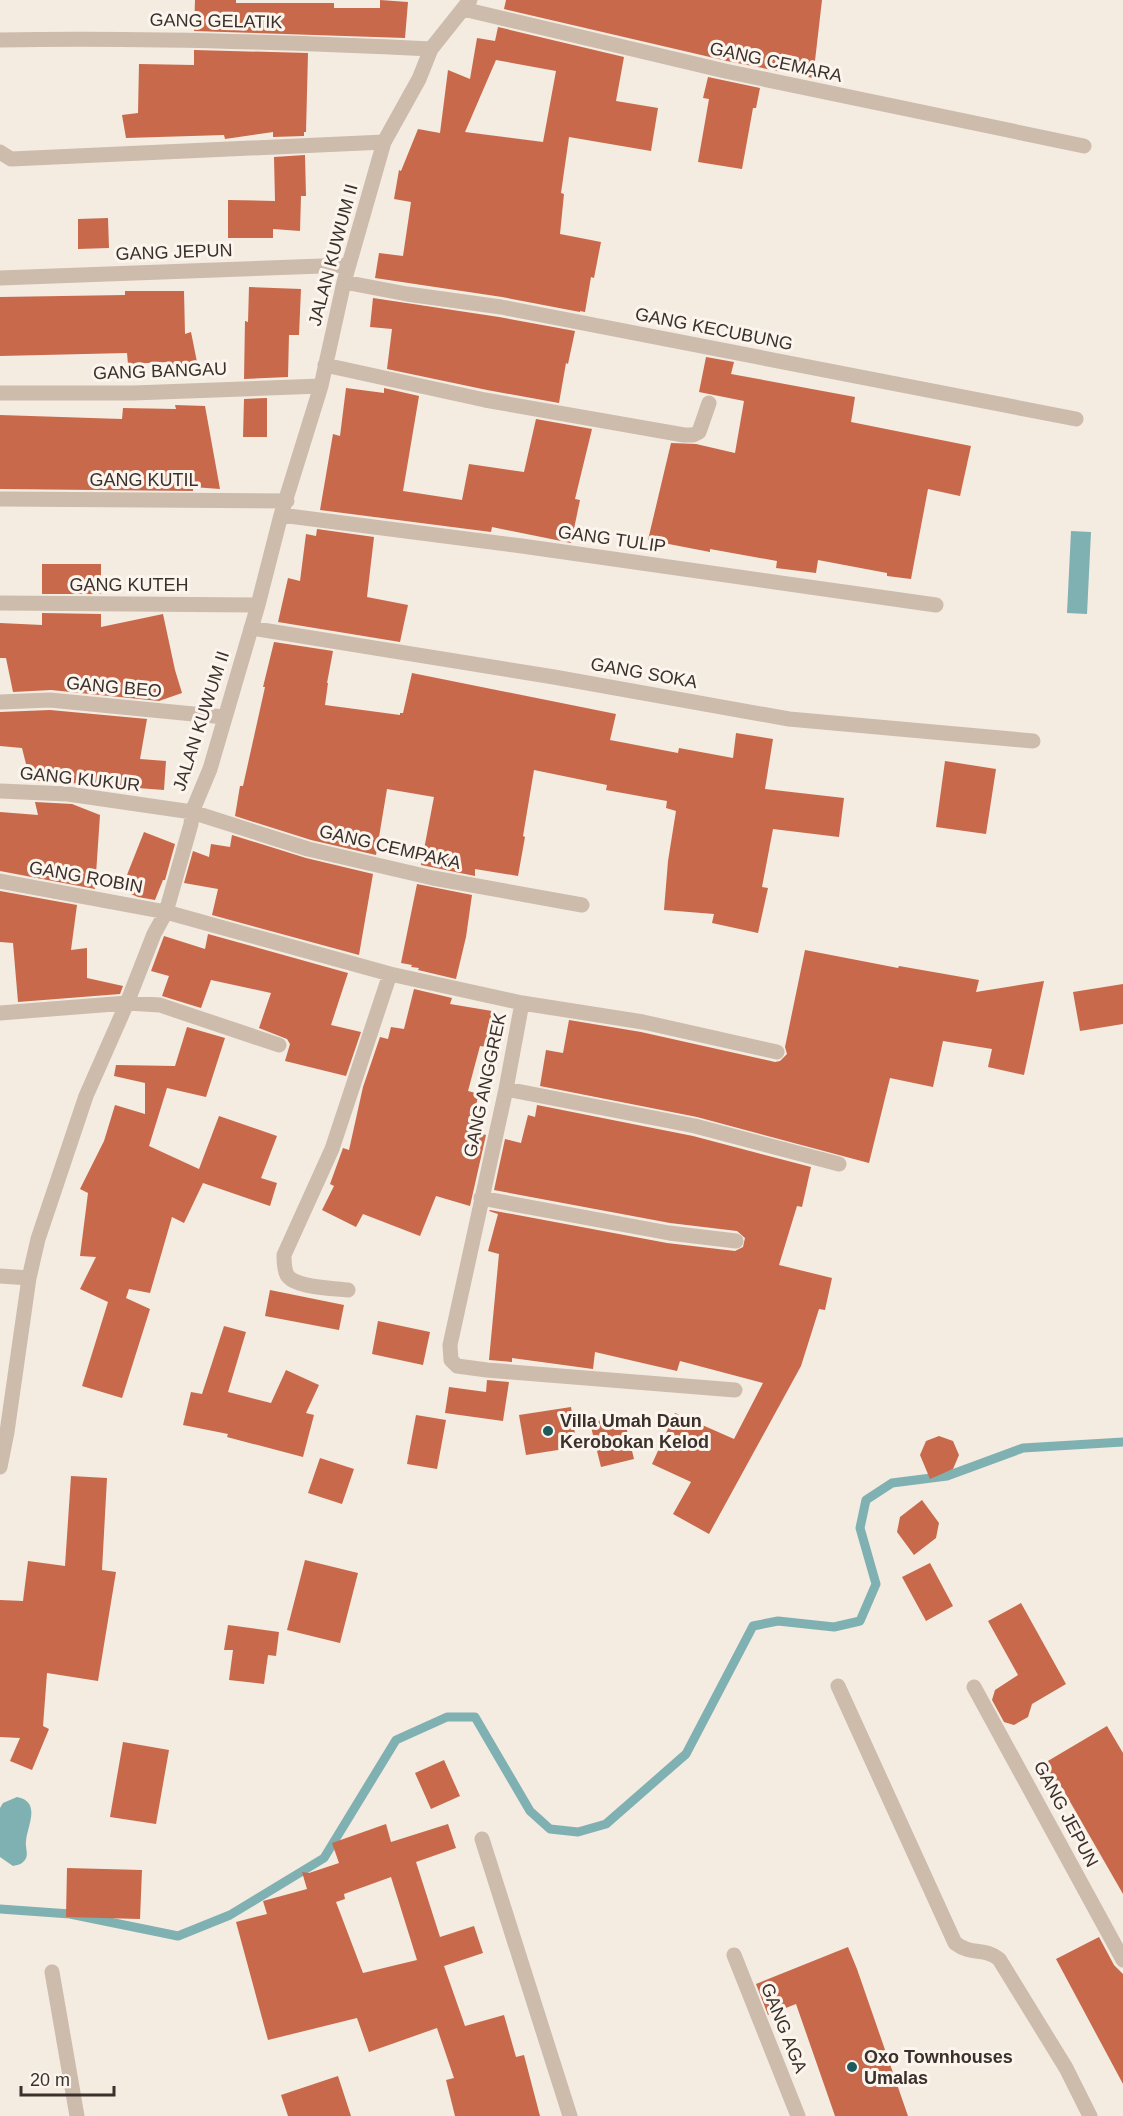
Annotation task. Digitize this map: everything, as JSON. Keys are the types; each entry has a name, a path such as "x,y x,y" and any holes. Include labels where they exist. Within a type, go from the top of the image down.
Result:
{"street":[{"name":"JALAN KUWUM II","path":"0,1467 3,1431 29,1278 47,1209 86,1096 127,1003 154,934 166,912 191,824 192,812 210,769 321,386 344,282 384,142 419,79 431,50 466,5"},
{"name":"GANG CEMARA","path":"466,5 725,71 1084,146"},
{"name":"GANG GELATIK","path":"0,40 75,38 256,41 431,50"},
{"path":"0,152 11,159 384,142"},
{"name":"GANG JEPUN","path":"0,278 349,265"},
{"name":"GANG KECUBUNG","path":"344,282 407,294 501,307 1076,419"},
{"path":"326,365 485,400 684,435 699,432 709,404"},
{"name":"GANG BANGAU","path":"0,393 133,393 321,386"},
{"name":"GANG KUTIL","path":"0,499 284,508"},
{"name":"GANG TULIP","path":"284,508 522,546 936,605"},
{"name":"GANG KUTEH","path":"0,603 258,605"},
{"name":"GANG SOKA","path":"251,628 554,677 789,720 1033,741"},
{"name":"GANG BEO","path":"0,702 50,700 224,717"},
{"name":"GANG KUKUR","path":"0,791 68,794 192,812"},
{"name":"GANG CEMPAKA","path":"192,812 308,849 433,878 582,905"},
{"name":"GANG ROBIN","path":"0,881 166,912"},
{"name":"GANG ANGGREK","path":"166,912 390,974 522,1003 506,1089 450,1345 450,1360 457,1366 735,1390"},
{"path":"348,1290 304,1285 291,1280 285,1269 284,1256 332,1149 390,974"},
{"path":"0,1013 127,1003 160,1005 279,1045"},
{"path":"522,1003 643,1022 777,1052"},
{"path":"506,1089 695,1126 839,1164"},
{"path":"481,1198 669,1233 736,1242"},
{"path":"0,1276 29,1278"},
{"path":"838,1686 955,1943 964,1950 985,1952 999,1959 1066,2068 1090,2116"},
{"name":"GANG JEPUN","path":"974,1687 1123,1960"},
{"path":"482,1839 570,2116"},
{"name":"GANG AGA","path":"734,1955 798,2116"},
{"path":"52,1972 76,2116"}],"water":[{"path":"1071,531 1091,532 1087,614 1067,613"},
{"path":"17,1797 29,1804 31,1815 26,1841 26,1858 13,1866 0,1857 0,1808 3,1803"}],"building":[{"path":"195,0 236,0 236,3 334,3 334,8 380,8 380,0 408,2 405,38 194,31"},
{"path":"506,0 822,0 813,78 727,61 504,9"},
{"path":"498,27 624,57 616,101 658,108 651,151 569,137 561,193 564,194 560,234 601,242 594,278 591,277 585,312 375,278 379,253 403,256 411,202 394,199 399,170 401,171 418,129 440,133 448,70 470,79 477,38 495,41","holes":["496,60 556,71 543,142 465,132"]},
{"path":"194,50 308,53 306,132 304,136 273,137 273,132 225,139 224,135 126,138 122,115 138,113 139,64 194,65"},
{"path":"708,77 760,88 756,108 753,108 742,169 698,162 709,99 703,98"},
{"path":"305,155 306,196 301,196 300,231 273,229 273,238 228,238 228,200 275,201 274,157"},
{"path":"108,218 109,248 78,249 78,219"},
{"path":"249,287 301,289 299,335 289,335 288,377 244,379 245,321 248,322"},
{"path":"125,291 184,291 185,334 191,332 197,362 169,368 167,362 128,364 127,353 0,356 0,297 125,295"},
{"path":"373,298 575,331 568,364 566,363 559,403 387,369 392,329 370,327"},
{"path":"706,357 734,362 731,374 855,397 851,422 971,446 960,496 928,489 911,579 887,576 887,573 818,560 816,573 776,568 777,561 710,549 710,552 648,540 671,443 696,444 735,453 744,401 699,392"},
{"path":"346,388 384,393 384,388 419,396 403,491 462,500 469,464 524,472 536,419 592,429 575,499 580,500 571,543 492,527 491,532 320,510 333,434 340,436"},
{"path":"267,398 267,437 243,437 244,399"},
{"path":"175,405 205,406 220,489 193,487 193,491 0,489 0,415 122,419 123,408 176,409"},
{"path":"317,529 374,537 367,597 408,605 400,642 278,622 288,578 300,581 306,534 316,536"},
{"path":"42,564 101,564 101,594 42,594"},
{"path":"42,613 101,614 101,627 163,614 182,693 159,701 51,690 13,692 6,658 0,658 0,623 42,625"},
{"path":"274,642 333,651 325,705 400,715 403,713 412,673 616,714 610,740 678,753 679,748 733,758 736,733 773,739 765,789 844,798 839,837 773,829 762,887 768,888 758,933 712,923 714,914 664,910 668,861 676,811 666,808 667,801 606,790 607,785 534,770 518,876 475,869 475,876 421,865 434,797 387,789 376,855 311,840 235,816"},
{"path":"50,710 147,719 140,759 166,761 164,790 30,780 22,748 0,746 0,712"},
{"path":"945,761 996,769 986,834 936,827"},
{"path":"35,802 72,804 100,815 95,889 0,871 0,812 38,815"},
{"path":"144,832 175,844 165,880 155,900 138,897 121,890"},
{"path":"232,835 306,858 373,874 359,955 212,915 218,889 184,883 193,851 209,857 211,844 230,847"},
{"path":"417,884 472,895 466,937 456,979 418,970 419,968 411,967 412,965 401,963"},
{"path":"0,891 77,905 71,950 87,948 87,978 123,986 120,994 18,1002 13,943 0,942"},
{"path":"208,934 348,973 331,1025 361,1032 346,1076 285,1061 290,1044 287,1039 259,1028 271,993 211,980 201,1008 162,996 169,976 151,971 164,936 205,949"},
{"path":"805,950 898,968 899,966 979,980 976,992 1044,981 1024,1075 988,1067 992,1049 943,1041 933,1087 890,1078 869,1163 697,1117 540,1086 546,1050 563,1053 569,1020 641,1032 775,1062 780,1061 787,1054 785,1047"},
{"path":"1123,984 1123,1024 1080,1031 1073,992"},
{"path":"414,989 452,998 450,1004 492,1011 486,1047 480,1046 468,1091 479,1094 469,1130 486,1135 470,1206 436,1196 420,1236 363,1214 356,1227 322,1210 334,1186 330,1184 343,1148 349,1150 363,1087 380,1037 388,1039 391,1027 404,1029"},
{"path":"187,1027 225,1038 206,1097 167,1088 149,1146 199,1169 219,1116 277,1136 261,1178 277,1183 270,1206 203,1183 184,1223 172,1217 150,1293 129,1289 126,1298 150,1309 122,1398 82,1386 108,1302 80,1289 96,1257 80,1256 88,1193 80,1189 104,1141 115,1105 145,1114 145,1083 114,1076 116,1065 175,1066"},
{"path":"537,1105 693,1136 811,1167 802,1207 797,1206 779,1265 832,1278 825,1310 819,1309 801,1366 709,1534 673,1514 691,1482 652,1464 675,1413 734,1439 763,1383 680,1361 677,1371 595,1352 593,1369 512,1358 512,1362 489,1360 499,1254 488,1251 498,1214 489,1211 667,1243 735,1251 743,1247 745,1238 737,1231 670,1223 494,1190 505,1139 521,1143 528,1115 535,1117"},
{"path":"270,1290 344,1305 339,1330 265,1316"},
{"path":"378,1321 430,1332 423,1365 372,1354"},
{"path":"224,1326 246,1332 228,1392 271,1403 286,1370 319,1385 306,1413 314,1415 303,1457 227,1437 228,1434 183,1425 191,1392 202,1394"},
{"path":"487,1380 509,1382 503,1421 445,1413 449,1387 486,1392"},
{"name":"Villa Umah Daun Kerobokan Kelod","path":"571,1407 577,1447 526,1455 519,1415"},
{"path":"623,1414 634,1459 601,1467 590,1423"},
{"path":"416,1415 446,1420 437,1469 407,1464"},
{"path":"939,1436 953,1441 959,1455 953,1469 930,1479 920,1455 926,1441"},
{"path":"320,1458 354,1469 342,1504 308,1493"},
{"path":"71,1476 107,1478 102,1570 116,1572 98,1681 47,1673 43,1726 49,1729 32,1770 10,1761 20,1738 0,1737 0,1600 23,1601 28,1561 65,1566"},
{"path":"922,1500 939,1523 936,1538 914,1555 897,1532 900,1517"},
{"path":"305,1560 358,1573 340,1643 287,1630"},
{"path":"930,1563 953,1606 926,1621 902,1577"},
{"path":"1021,1603 1066,1684 1032,1704 1028,1717 1014,1725 1004,1722 992,1700 995,1690 1018,1675 988,1621"},
{"path":"228,1625 279,1632 276,1656 268,1655 264,1684 229,1680 233,1650 224,1650"},
{"path":"1107,1726 1123,1753 1123,1894 1061,1786 1051,1792 1036,1768"},
{"path":"123,1742 169,1750 156,1824 110,1817"},
{"path":"444,1760 460,1796 431,1809 415,1773"},
{"path":"386,1824 391,1842 448,1824 456,1848 416,1862 440,1937 474,1926 483,1953 444,1966 465,2026 504,2015 516,2057 524,2055 540,2116 455,2116 446,2080 454,2078 437,2028 369,2052 357,2018 268,2040 236,1922 267,1914 263,1901 307,1889 302,1872 309,1873 339,1863 332,1843","holes":["391,1877 417,1960 363,1973 336,1902 345,1899 344,1894"]},
{"path":"67,1868 142,1870 140,1919 66,1917"},
{"path":"1099,1937 1114,1965 1123,1974 1123,2084 1056,1959"},
{"path":"848,1947 908,2116 835,2116 796,2004 768,2015 756,1984"},
{"path":"338,2076 351,2116 288,2116 281,2095"}],"waterway":[{"path":"0,1909 70,1914 178,1936 230,1915 324,1858 396,1740 447,1717 475,1717 530,1811 550,1829 578,1832 606,1824 686,1754 753,1626 778,1621 834,1627 860,1621 876,1584 860,1528 866,1500 892,1483 947,1476 1023,1448 1123,1442"}],"place":[{"name":"Villa Umah Daun Kerobokan Kelod","path":"548,1431"},
{"name":"Oxo Townhouses Umalas","path":"852,2067"}]}
